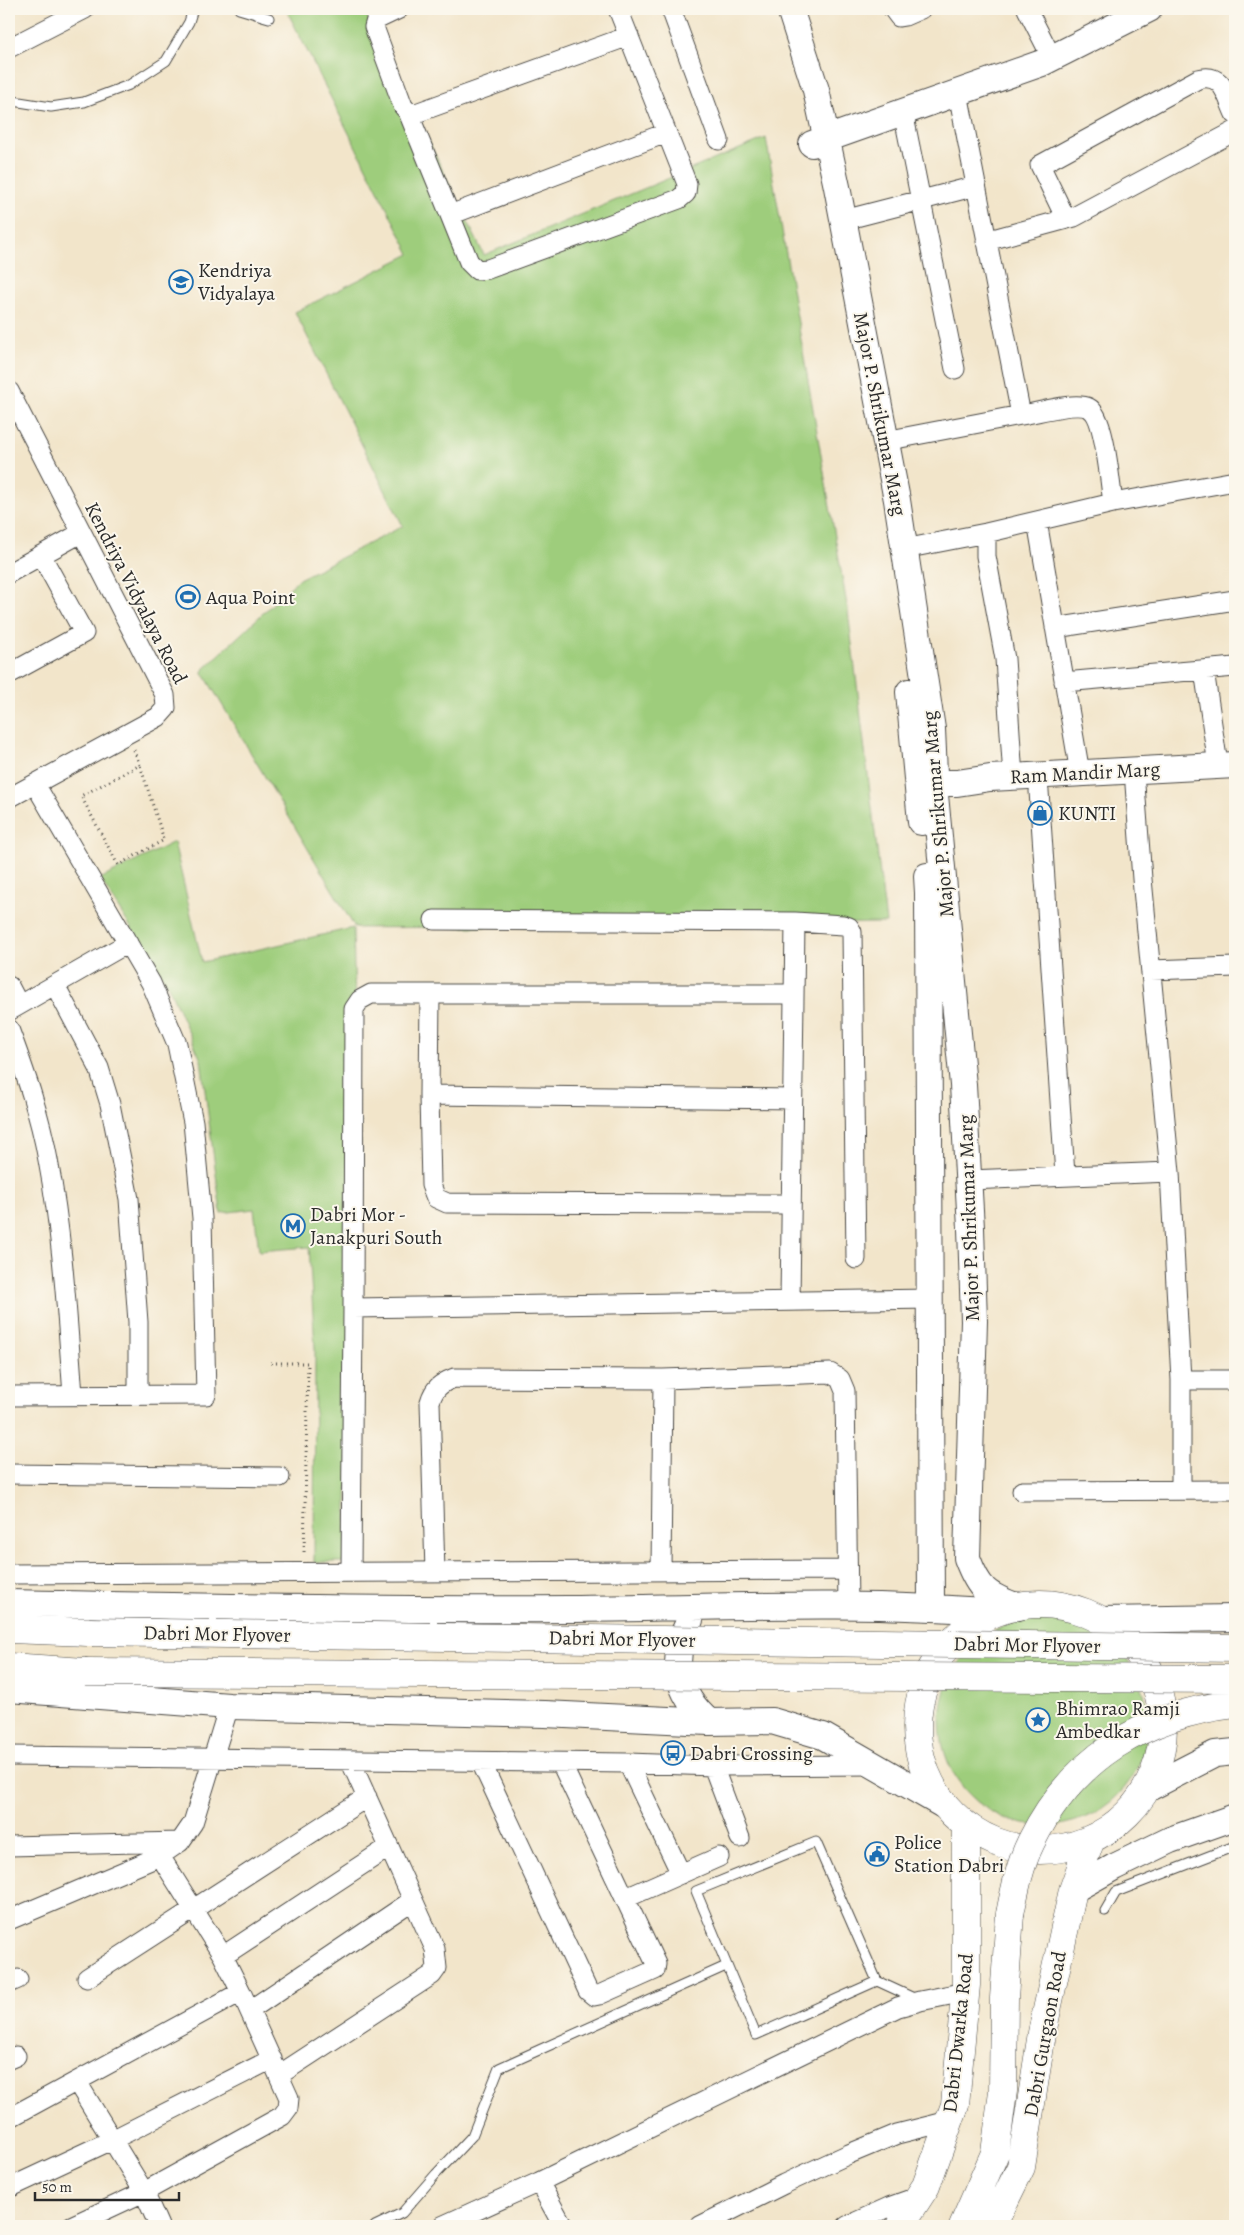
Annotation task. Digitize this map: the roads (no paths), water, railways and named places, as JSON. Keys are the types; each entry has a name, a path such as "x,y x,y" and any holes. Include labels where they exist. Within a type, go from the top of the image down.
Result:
{"main road":[{"path":"1039,1604 1060,1606 1081,1611 1101,1620 1121,1633 1138,1651 1151,1672 1160,1694 1164,1719 1163,1743 1157,1767 1147,1789 1123,1818 1091,1839 1070,1847 1024,1850 1002,1845 952,1820 930,1784 921,1760 916,1735 918,1710 924,1685 935,1662 951,1642 971,1626 1006,1609 1039,1604"},
{"name":"Dabri Mor Flyover","path":"9,1629 89,1632 1235,1648"},
{"name":"Dabri Mor Flyover","path":"9,1667 85,1672 1235,1679"},
{"path":"963,2226 995,2153 1003,2091 1004,1998 1010,1914 1018,1877 1031,1842 1050,1810 1073,1780 1101,1755 1132,1734 1176,1715 1203,1708 1235,1704"},
{"name":"Dabri Dwarka Road","path":"900,2226 926,2186 955,2105 965,1992 966,1828"},
{"name":"Dabri Gurgaon Road","path":"992,2226 1021,2167 1042,2033 1073,1890 1091,1839"}],"street":[{"path":"9,48 85,9"},
{"path":"399,9 376,20 374,26 403,106 408,112 469,262 477,270 488,269 679,199 686,193 687,184 618,9"},
{"path":"671,9 719,140"},
{"name":"Major P. Shrikumar Marg","path":"771,9 819,142 844,220 897,500 932,729 927,789 931,1608"},
{"name":"Major P. Shrikumar Marg","path":"790,9 816,90 819,142 927,789 963,1085 969,1180 974,1321 967,1558 979,1585 1006,1609"},
{"path":"893,9 899,16 905,16 921,9"},
{"path":"1027,9 1052,58"},
{"path":"819,142 1052,58 1149,9"},
{"path":"408,112 416,113 629,36"},
{"path":"1066,219 1040,165 1198,79 1207,76 1215,78 1221,83 1235,114"},
{"path":"958,93 1021,415"},
{"path":"903,112 955,370"},
{"path":"986,241 1074,218 1235,131"},
{"path":"450,215 666,133"},
{"path":"844,220 976,186"},
{"name":"Kendriya Vidyalaya Road","path":"9,391 165,695 166,708 158,717 9,798"},
{"path":"885,441 1074,406 1089,408 1099,418 1103,433 1113,503"},
{"path":"904,549 986,533 1113,503 1235,481"},
{"path":"1037,521 1080,773"},
{"path":"9,573 82,533"},
{"path":"986,533 986,556 1004,659 1013,776"},
{"path":"9,674 84,633 41,555"},
{"path":"1055,628 1235,600"},
{"path":"1064,682 1235,667"},
{"path":"1204,670 1229,770"},
{"name":"Ram Mandir Marg","path":"927,789 957,782 1013,776 1229,770"},
{"name":"Ram Mandir Marg","path":"927,789 1039,791 1135,785 1229,770"},
{"path":"9,1396 206,1396 202,1218 193,1122 177,1044 151,983 35,784"},
{"path":"1135,785 1170,1172 1182,1380 1181,1490"},
{"path":"1039,791 1065,1175"},
{"path":"434,920 795,922 849,927 852,932 856,1259"},
{"path":"790,1301 795,922"},
{"path":"9,986 14,1008 128,943"},
{"path":"1151,970 1235,967"},
{"path":"55,985 99,1068 110,1104 129,1200 138,1322 138,1395"},
{"path":"351,1572 354,1009 360,1000 371,994 794,994"},
{"path":"430,994 428,1095 431,1185 436,1198 447,1203 791,1204"},
{"path":"9,1029 28,1079 48,1159 62,1246 73,1395"},
{"path":"428,1095 792,1099"},
{"path":"969,1180 1170,1172"},
{"path":"353,1308 930,1299"},
{"path":"435,1572 430,1402 433,1392 441,1383 454,1378 663,1379 830,1374 840,1378 845,1392 848,1606"},
{"path":"661,1570 663,1379"},
{"path":"1182,1380 1235,1380"},
{"path":"9,1474 280,1477"},
{"path":"1022,1492 1235,1490"},
{"path":"9,1574 847,1570"},
{"path":"9,1603 387,1610 848,1606 1006,1609"},
{"path":"700,1608 690,1620 683,1635 678,1651 678,1667 681,1683 687,1698 696,1711 709,1722"},
{"path":"1101,1620 1235,1618"},
{"path":"9,1690 229,1706 545,1714 709,1722 772,1721 823,1736 942,1804"},
{"path":"9,1920 160,1856 180,1842 193,1823 202,1799 212,1759 229,1706"},
{"path":"1147,1789 1214,1754 1235,1752"},
{"path":"9,1756 628,1763 713,1766 872,1765"},
{"path":"9,2188 276,2067 432,1975 437,1968 435,1949 350,1760"},
{"path":"481,1762 588,1991 594,1996 647,1973 656,1967 656,1964 561,1763"},
{"path":"628,1763 681,1874"},
{"path":"713,1766 740,1838"},
{"path":"87,1978 194,1911 367,1797"},
{"path":"1073,1890 1114,1867 1170,1840 1235,1816"},
{"path":"9,1846 180,1842"},
{"path":"224,1956 390,1847"},
{"path":"71,2226 144,2192 282,2116 288,2108 289,2098 276,2067 224,1956 160,1856"},
{"path":"626,1898 718,1857"},
{"path":"250,2010 413,1900"},
{"path":"9,2118 241,1992"},
{"path":"442,2226 540,2182 879,2016 920,2001 965,1992"},
{"path":"77,2082 144,2192 160,2226"},
{"path":"700,2226 784,2184 897,2134 949,2121"},
{"path":"540,2182 563,2226"},
{"path":"847,2226 889,2207 920,2196"}],"lane":[{"path":"10,99 51,107 84,102 129,84 166,61 189,22 193,9"},
{"path":"239,9 269,18"},
{"path":"877,1981 756,2034 696,1891 816,1842 877,1981 920,2001"},
{"path":"1105,1911 1116,1892 1235,1846"},
{"path":"375,2226 402,2213 472,2136 500,2068 726,1966"}],"place":[{"name":"Kendriya Vidyalaya","path":"181,282"},
{"name":"Aqua Point","path":"188,597"},
{"name":"KUNTI","path":"1040,813"},
{"name":"Dabri Mor - Janakpuri South","path":"293,1226"},
{"name":"Bhimrao Ramji Ambedkar","path":"1038,1720"},
{"name":"Dabri Crossing","path":"673,1753"},
{"name":"Police Station Dabri","path":"877,1854"}]}
